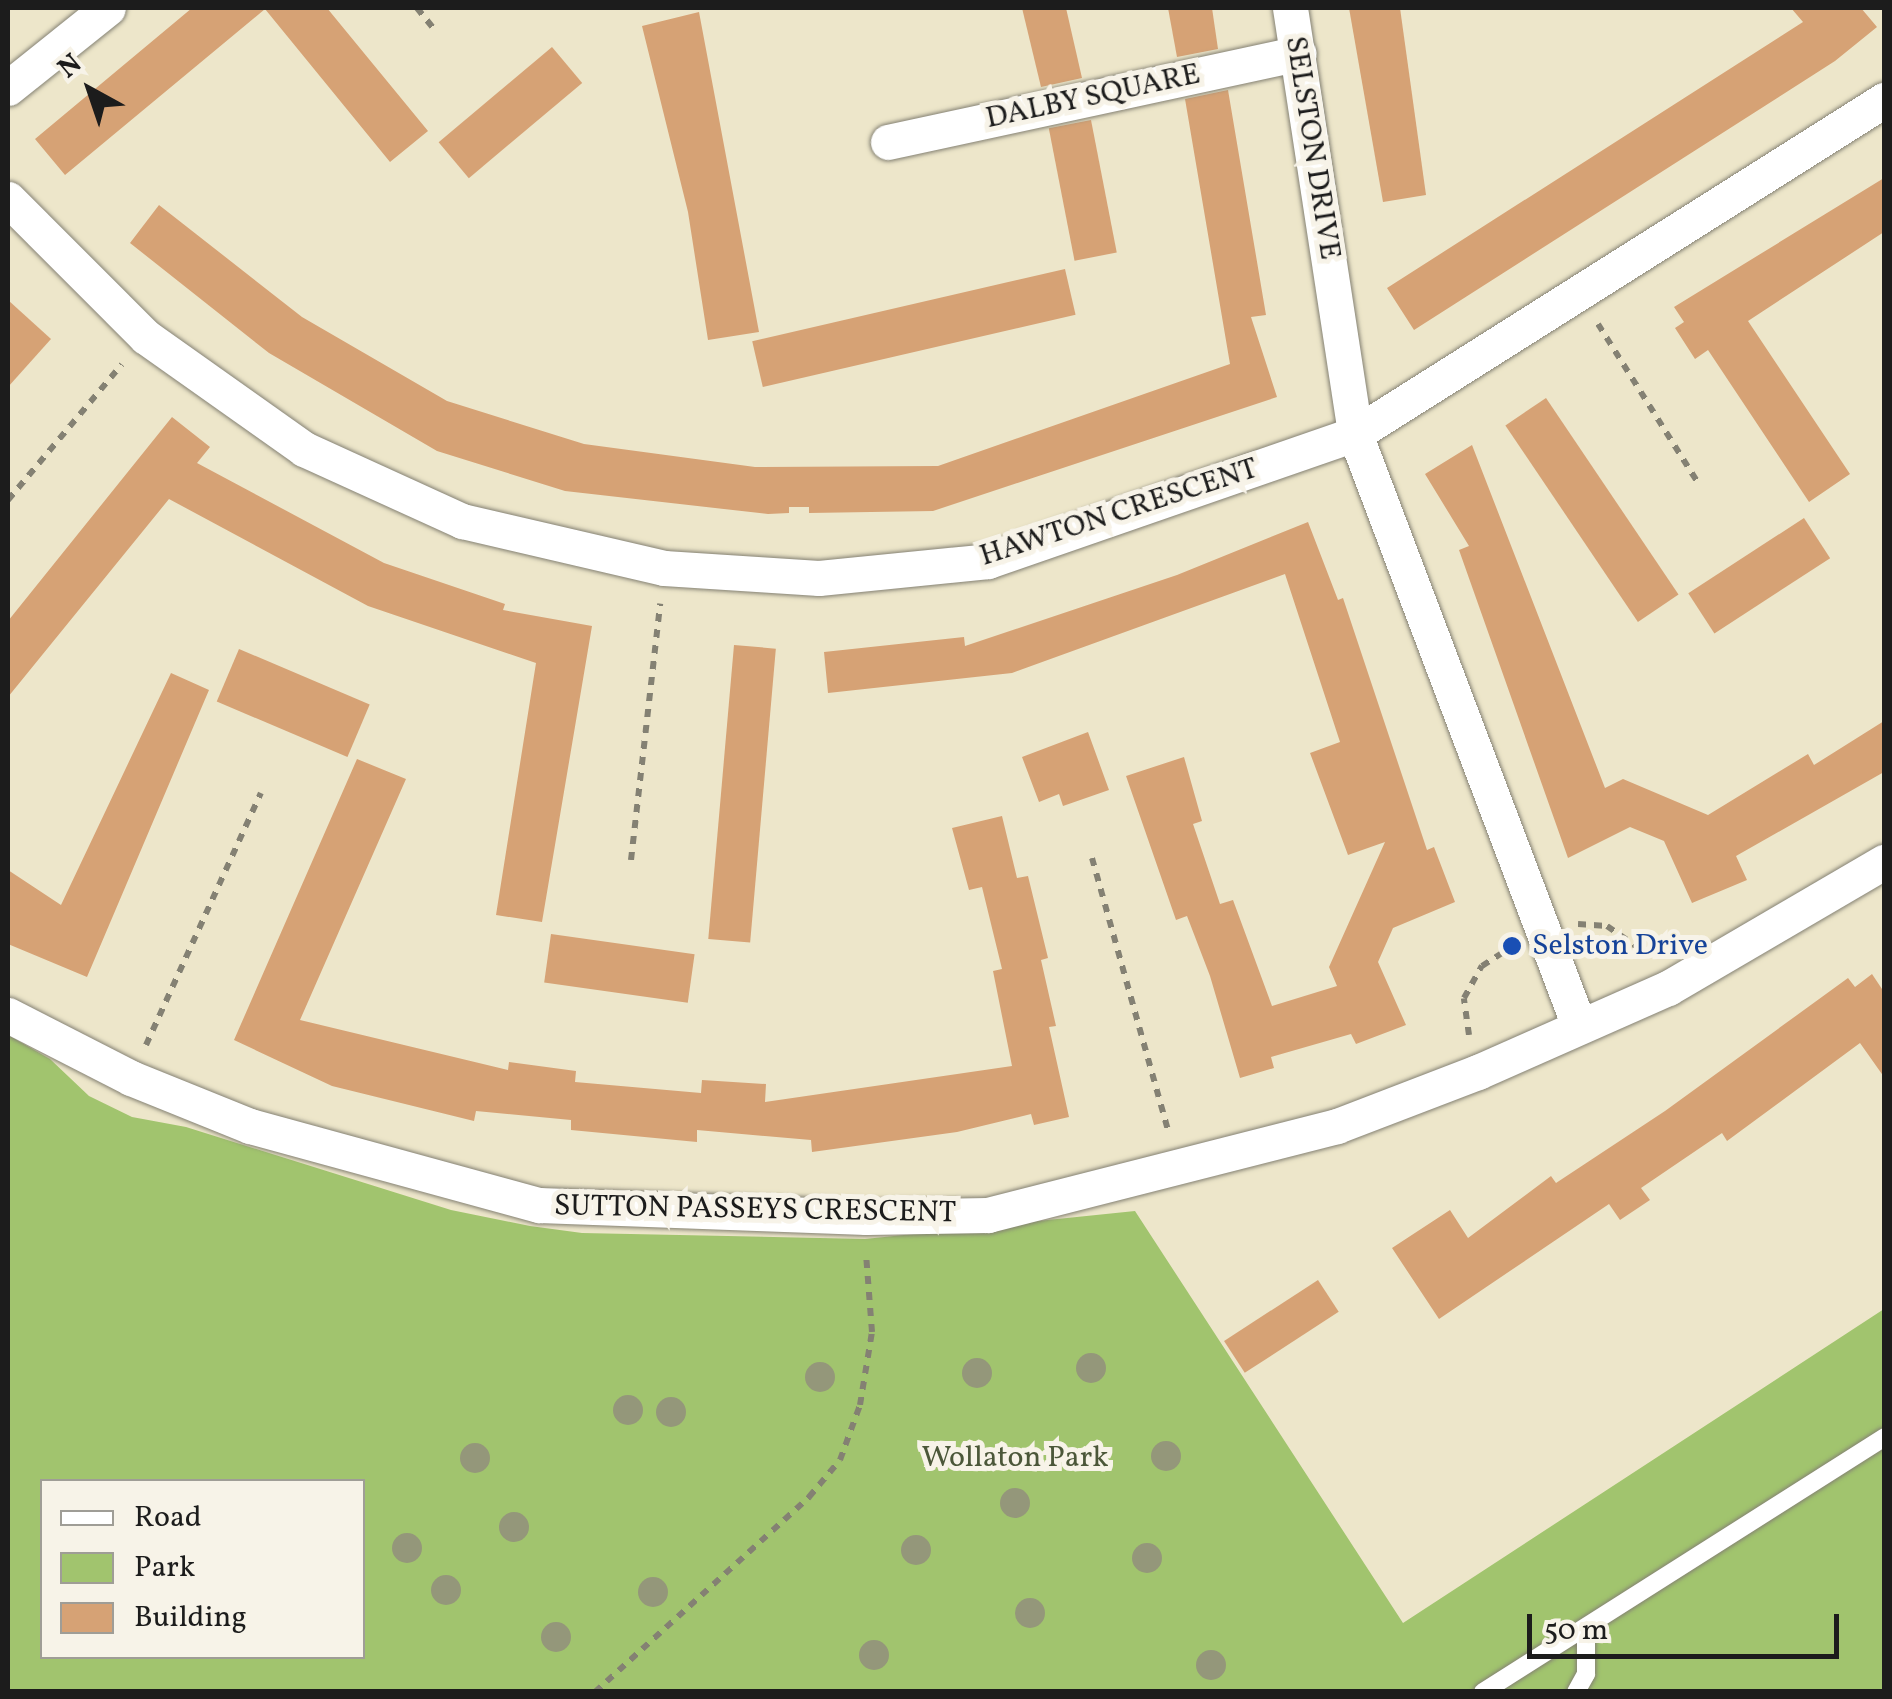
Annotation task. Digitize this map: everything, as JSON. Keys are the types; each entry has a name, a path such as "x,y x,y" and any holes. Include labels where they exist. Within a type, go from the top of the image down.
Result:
{"street":[{"path":"8,88 108,8"},
{"name":"SELSTON DRIVE","path":"1290,8 1355,434 1579,1026"},
{"name":"DALBY SQUARE","path":"888,142 1298,53"},
{"name":"HAWTON CRESCENT","path":"8,199 146,337 304,449 462,521 664,568 819,578 988,561 1355,434 1884,100"},
{"name":"SUTTON PASSEYS CRESCENT","path":"8,1014 131,1078 250,1126 539,1204 866,1218 988,1215 1336,1126 1579,1026 1744,948 1884,862"}],"lane":[{"path":"1483,1692 1884,1438"},
{"path":"1576,1692 1586,1674 1586,1630"}],"path":[{"path":"417,8 436,30"},
{"path":"1579,294 1700,486"},
{"path":"8,500 146,337"},
{"path":"632,860 664,568"},
{"path":"131,1078 261,793"},
{"path":"1092,858 1179,1169"},
{"path":"595,1692 809,1497 840,1458 860,1405 872,1332 866,1218"}],"green space":[{"name":"Wollaton Park","path":"8,1035 50,1059 89,1096 132,1117 186,1127 451,1210 530,1226 582,1233 865,1239 1135,1211 1403,1623 1884,1309 1884,1691 8,1691"}],"building":[{"path":"192,8 327,8 428,131 390,162 265,9 65,175 35,139"},
{"path":"1022,8 1066,8 1082,78 1041,87"},
{"path":"1168,8 1212,8 1218,49 1177,57"},
{"path":"1349,8 1400,8 1426,195 1383,202"},
{"path":"1791,8 1861,8 1877,27 1835,61 1414,330 1387,288 1803,22"},
{"path":"699,12 759,332 708,340 688,212 642,26"},
{"path":"552,47 582,83 469,178 439,142"},
{"path":"1228,90 1266,315 1251,317 1277,397 933,511 809,513 809,507 789,507 789,513 768,514 565,491 437,451 269,353 130,243 159,205 302,317 447,401 584,444 755,467 938,466 1230,364 1185,99"},
{"path":"1091,120 1117,253 1075,261 1049,128"},
{"path":"1884,178 1884,232 1748,321 1850,474 1809,502 1708,350 1695,359 1675,328 1684,322 1674,307"},
{"path":"1065,269 1076,315 763,387 752,341"},
{"path":"8,300 51,339 8,387"},
{"path":"1546,398 1679,594 1638,622 1505,425"},
{"path":"172,417 210,447 197,463 384,563 505,604 503,610 592,626 542,922 496,915 536,663 368,606 169,499 8,697 8,621"},
{"path":"1472,445 1605,788 1623,779 1708,815 1808,754 1814,765 1884,721 1884,772 1736,856 1747,880 1692,903 1664,841 1630,827 1568,858 1459,550 1469,546 1425,474"},
{"path":"1804,518 1830,558 1714,633 1688,593"},
{"path":"1308,522 1338,600 1343,598 1427,850 1434,847 1455,902 1393,928 1378,962 1406,1025 1356,1044 1351,1034 1271,1057 1274,1068 1240,1078 1210,976 1187,916 1176,920 1126,776 1184,757 1202,821 1193,824 1220,904 1233,900 1272,1006 1337,986 1329,967 1385,842 1348,855 1310,753 1340,742 1285,574 1012,673 828,693 824,652 964,637 965,646 1177,575"},
{"path":"734,645 776,649 750,943 708,939"},
{"path":"239,649 370,704 347,757 217,701"},
{"path":"171,673 209,690 87,977 8,944 8,870 61,905"},
{"path":"1088,732 1109,790 1063,806 1059,794 1039,802 1022,757"},
{"path":"357,759 406,779 300,1020 508,1070 509,1062 576,1071 575,1082 701,1093 702,1080 766,1084 765,1102 1012,1066 993,971 1002,969 982,887 969,890 952,828 1002,816 1017,878 1028,876 1048,958 1041,960 1056,1026 1049,1027 1069,1117 1034,1125 1031,1114 957,1132 812,1152 811,1140 697,1130 697,1142 571,1130 571,1120 476,1111 474,1121 332,1086 234,1040"},
{"path":"551,934 695,954 688,1003 544,983"},
{"path":"1872,974 1884,992 1884,1077 1860,1043 1727,1141 1722,1133 1641,1188 1650,1200 1620,1220 1609,1204 1439,1319 1392,1248 1450,1210 1468,1238 1551,1176 1556,1183 1665,1111 1848,978 1855,987"},
{"path":"1318,1280 1339,1312 1245,1373 1224,1341"}],"place":[{"name":"Selston Drive","path":"1512,946"}]}
